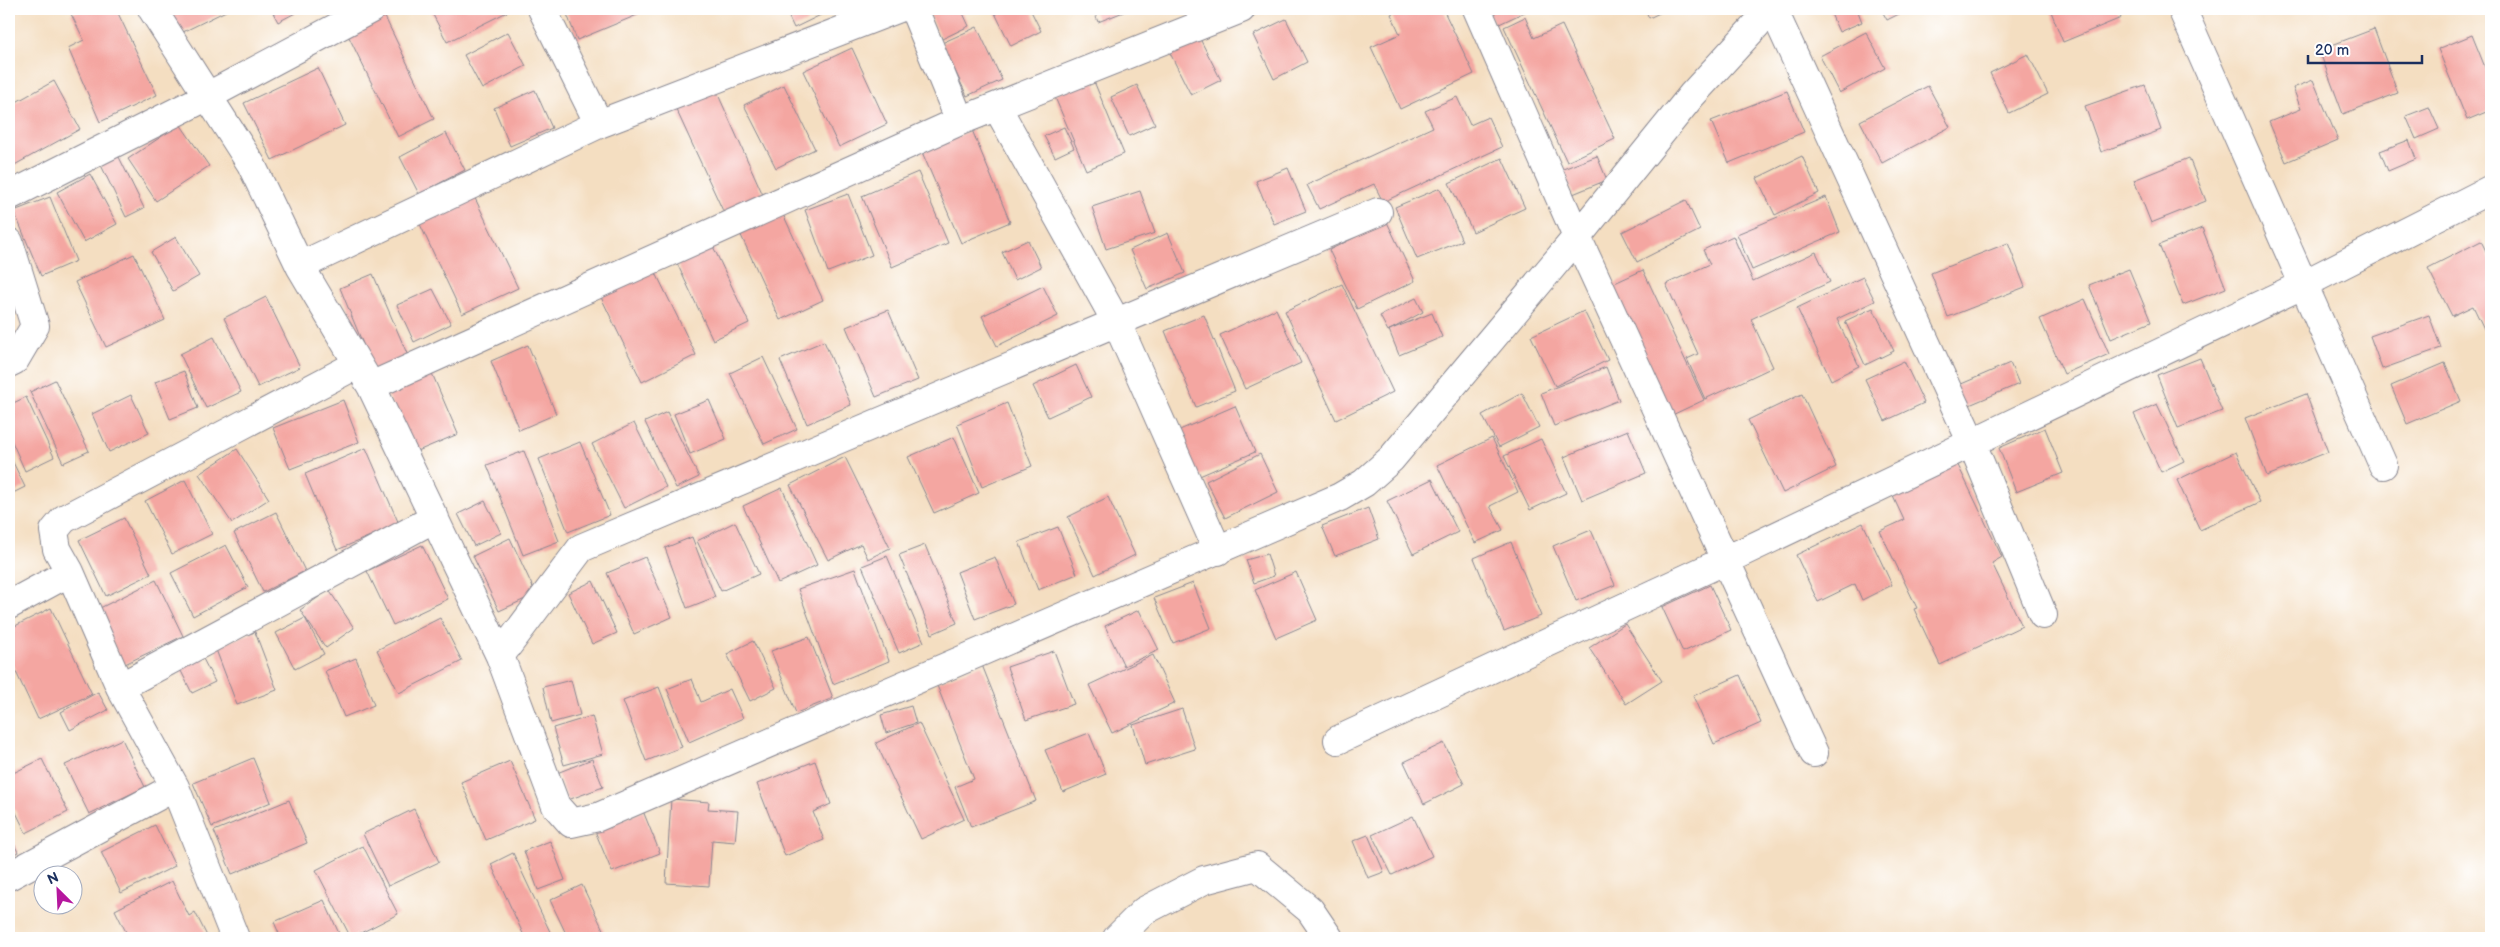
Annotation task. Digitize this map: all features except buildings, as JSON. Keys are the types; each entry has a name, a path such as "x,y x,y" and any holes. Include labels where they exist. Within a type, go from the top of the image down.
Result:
{"street":[{"path":"152,9 251,164 300,266 364,375 435,518 500,656 556,806 571,823 598,817 1218,551 1340,497 1364,483 1391,459 1577,237 1692,95 1772,9 1971,442 2043,616"},
{"path":"9,196 208,96 372,9"},
{"path":"542,9 599,124"},
{"path":"300,266 599,124 897,9"},
{"path":"914,9 960,121"},
{"path":"235,938 176,787 120,687 70,572 57,549 54,531 64,519 364,375 960,121 1242,9"},
{"path":"1477,9 1577,237 1814,754"},
{"path":"2182,9 2302,285 2383,465"},
{"path":"998,107 1117,323 1218,551"},
{"path":"1338,740 1724,561 2302,285 2491,189"},
{"path":"500,656 581,548 1378,212"},
{"path":"9,242 36,326 14,360 9,363"},
{"path":"120,687 435,518"},
{"path":"9,605 70,572"},
{"path":"9,876 176,787"},
{"path":"1116,938 1144,910 1204,880 1258,866 1310,910 1329,938"}]}
